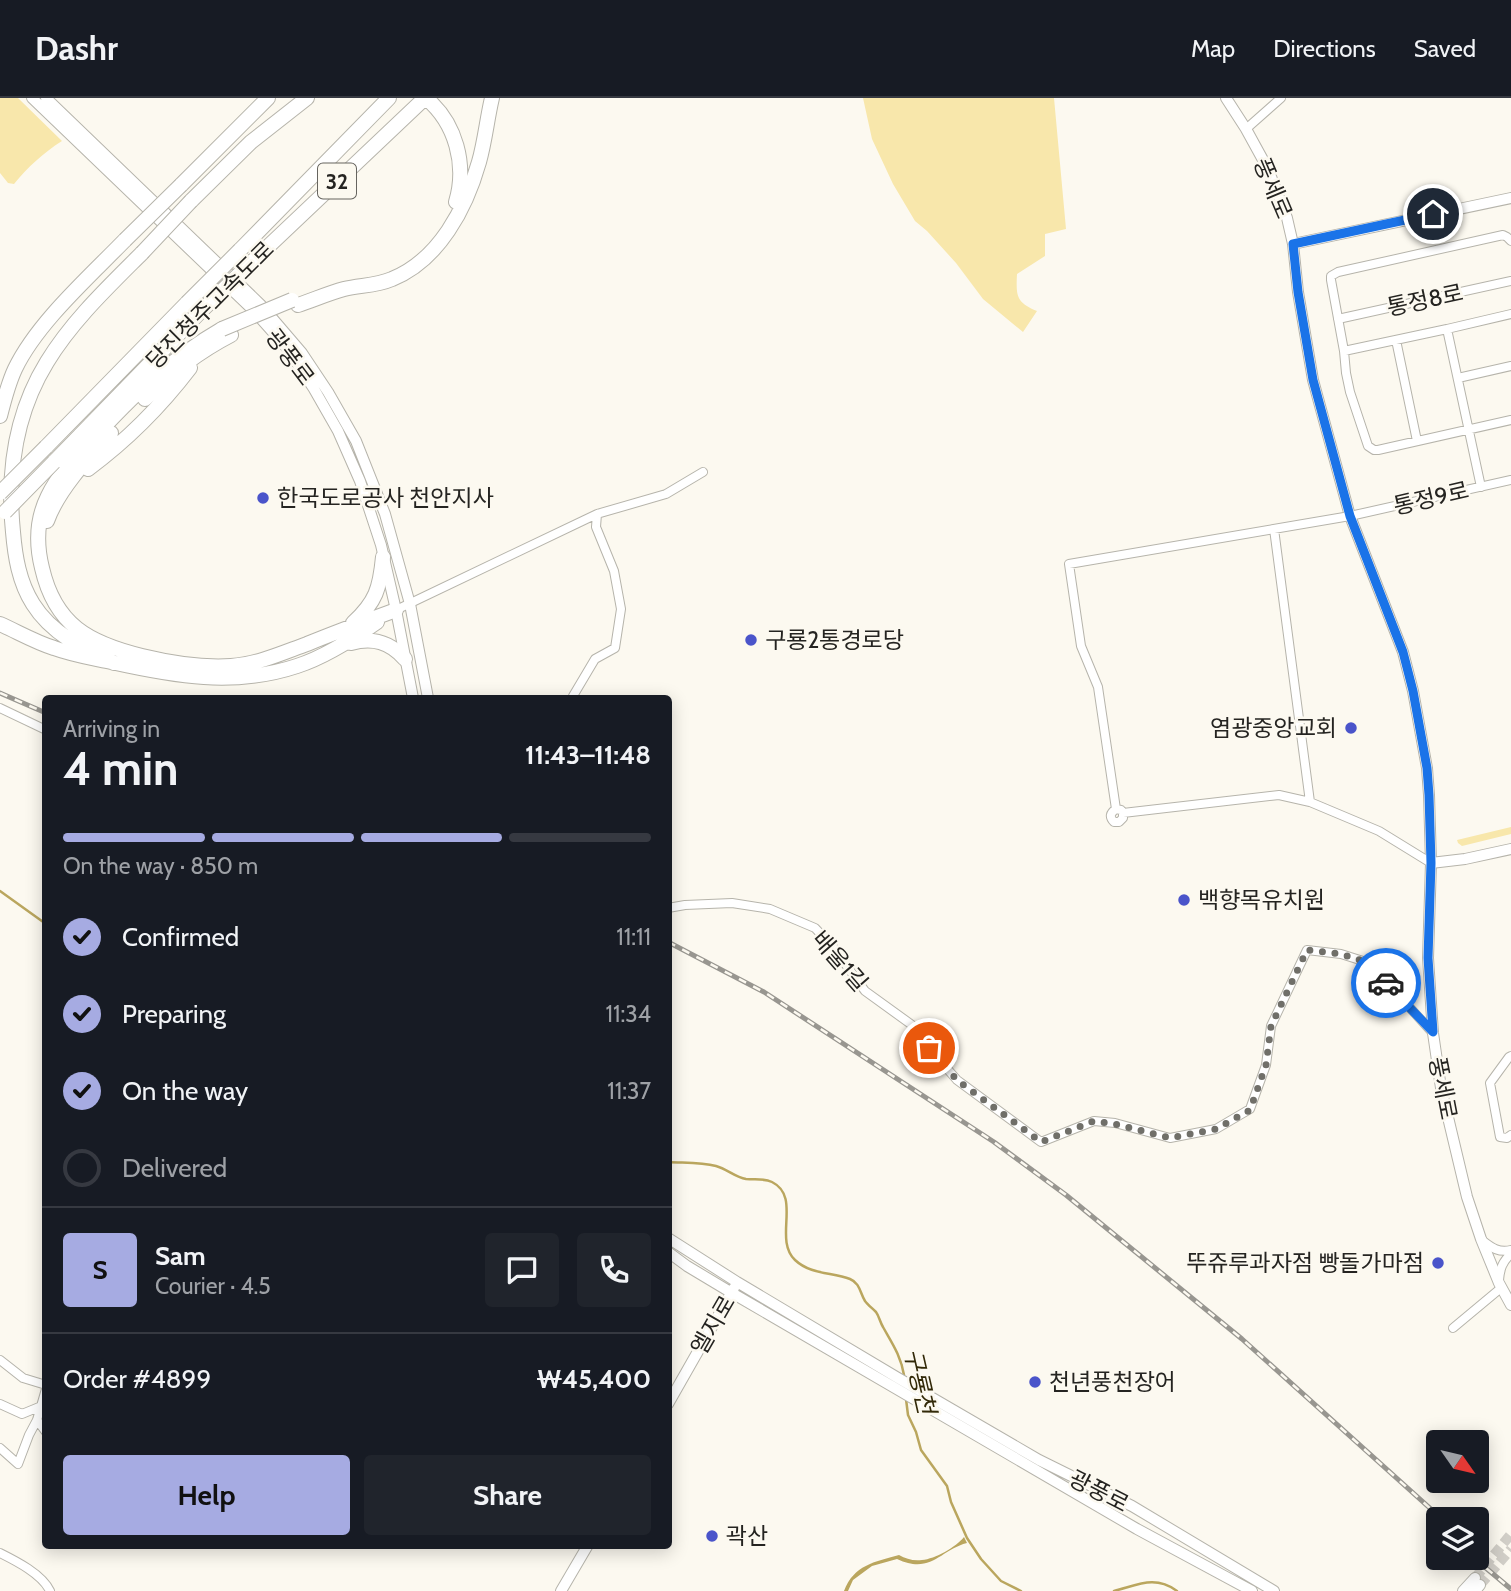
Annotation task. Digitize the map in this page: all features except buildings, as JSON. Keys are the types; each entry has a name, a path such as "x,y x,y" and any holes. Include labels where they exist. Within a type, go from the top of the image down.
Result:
{"highway":[{"path":"114,663 64,636 33,605 26,592 14,546 10,491 21,421 36,382 50,356 69,331 141,250 268,98"},
{"name":"당진청주고속도로","path":"0,493 389,98"},
{"path":"396,610 251,663 211,666 159,660 107,647 77,629 48,592 41,564 38,536 40,522 48,495 59,478 156,375 181,356 295,302 345,289 383,283 416,266 440,242 460,209 479,160 492,98"},
{"path":"0,416 11,377 24,351 58,310 125,240 305,100"},
{"path":"423,100 437,107 448,125 461,170 457,200 440,242"},
{"name":"당진청주고속도로","path":"2,514 200,312 423,100"},
{"path":"41,564 49,517 63,491 108,435 153,391 227,332"},
{"path":"348,628 375,598 381,579 383,557"},
{"path":"0,624 68,653 143,670 233,679 300,666 396,610"},
{"path":"333,649 355,642 376,640 393,648 405,659"}],"main road":[{"name":"광풍로","path":"32,98 255,312 287,348 314,389 338,431 360,481 396,610 412,695"},
{"name":"광풍로","path":"46,98 257,301 302,353 328,392 356,441 385,514 410,604 427,695"},
{"name":"풍세로","path":"1226,98 1268,169 1287,218 1313,380 1350,516 1403,652 1413,691 1427,768 1429,795 1431,863 1428,958 1433,1032 1441,1088 1467,1196 1481,1240 1511,1305"},
{"path":"1293,244 1511,198"},
{"path":"1431,863 1511,849"},
{"path":"672,1241 899,1384"},
{"path":"672,1255 732,1293 899,1384"},
{"name":"엘지로","path":"672,1397 737,1282"},
{"name":"광풍로","path":"899,1384 924,1393 1039,1460 1132,1506 1274,1591"},
{"name":"광풍로","path":"899,1384 926,1406 1137,1529 1252,1591"},
{"path":"561,1591 586,1549"},
{"path":"1463,1591 1476,1585"}],"street":[{"path":"1246,129 1281,98"},
{"name":"통정8로","path":"1511,241 1503,235 1331,276 1350,392 1368,446 1378,450 1511,420"},
{"name":"통정8로","path":"1338,319 1511,281"},
{"name":"통정8로","path":"1344,351 1511,314"},
{"name":"통정8로","path":"1447,329 1481,487"},
{"name":"통정8로","path":"1396,340 1417,441"},
{"path":"1458,378 1511,366"},
{"path":"396,610 597,514 666,494 703,472"},
{"name":"통정9로","path":"1310,802 1279,795 1119,811 1098,687 1081,646 1069,564 1350,516 1511,480"},
{"path":"573,695 595,659 615,648 621,609 614,571 596,527 597,514"},
{"path":"1274,529 1310,802 1379,831 1431,863"},
{"path":"0,708 42,728"},
{"name":"배울1길","path":"672,907 732,902 770,909 815,928 834,947 864,991 912,1025 957,1080 1041,1142 1094,1121 1170,1138 1216,1129 1250,1110 1266,1065 1271,1026 1307,950 1341,954 1363,961 1433,1032"},
{"path":"1511,1056 1490,1083 1500,1137 1507,1138 1511,1135"},
{"path":"1481,1240 1494,1249 1511,1252"},
{"path":"1453,1328 1500,1286 1500,1268 1511,1252"},
{"path":"0,1360 23,1378 42,1385"},
{"path":"0,1448 18,1464 37,1420 42,1398"},
{"path":"0,1404 22,1414 39,1407"},
{"path":"37,1420 42,1427"},
{"path":"0,1553 19,1562 47,1585 50,1591"}],"shaded area":[{"path":"0,98 18,98 62,141 48,150 14,184 8,183 0,173"},
{"path":"863,98 1054,98 1066,229 1045,234 1045,256 1017,274 1021,301 1037,311 1023,332 983,299 956,263 915,221 893,184 872,139"},
{"path":"1511,827 1511,834 1462,846 1457,840"},
{"path":"964,1537 967,1543 927,1563 909,1563 897,1559 872,1566 853,1580 848,1591 844,1591 853,1575 866,1566 899,1555 913,1560 927,1559 945,1552"}],"waterway":[{"name":"구룡천","path":"0,891 42,921"},
{"name":"구룡천","path":"672,1162 716,1166 742,1178 772,1182 781,1189 787,1208 786,1241 789,1251 801,1265 856,1283 865,1301 877,1314 898,1356 904,1375"},
{"name":"구룡천","path":"906,1399 908,1415 921,1450 947,1486 967,1538 1001,1581 1021,1591"},
{"name":"구룡천","path":"1114,1591 1154,1582 1177,1591"}],"tunnel":[{"path":"1475,1578 1511,1534"},
{"path":"1480,1585 1511,1549"}],"railway":[{"path":"0,693 42,711"},
{"path":"672,944 764,992 994,1142 1066,1195 1242,1339 1429,1507"},
{"path":"1488,1570 1511,1589"}],"way so far":[{"path":"929,1048 957,1080 1041,1142 1094,1121 1170,1138 1216,1129 1250,1110 1266,1065 1271,1026 1307,950 1341,954 1363,961 1386,983"}],"place":[{"name":"한국도로공사 천안지사","path":"263,498"},
{"name":"구룡2통경로당","path":"751,640"},
{"name":"염광중앙교회","path":"1351,728"},
{"name":"백향목유치원","path":"1184,900"},
{"name":"뚜쥬루과자점 빵돌가마점","path":"1438,1263"},
{"name":"천년풍천장어","path":"1035,1382"},
{"name":"곽산","path":"712,1536"}],"route":[{"path":"1386,983 1433,1032 1428,958 1431,863 1427,768 1403,652 1350,516 1313,380 1293,244 1433,214"}]}
